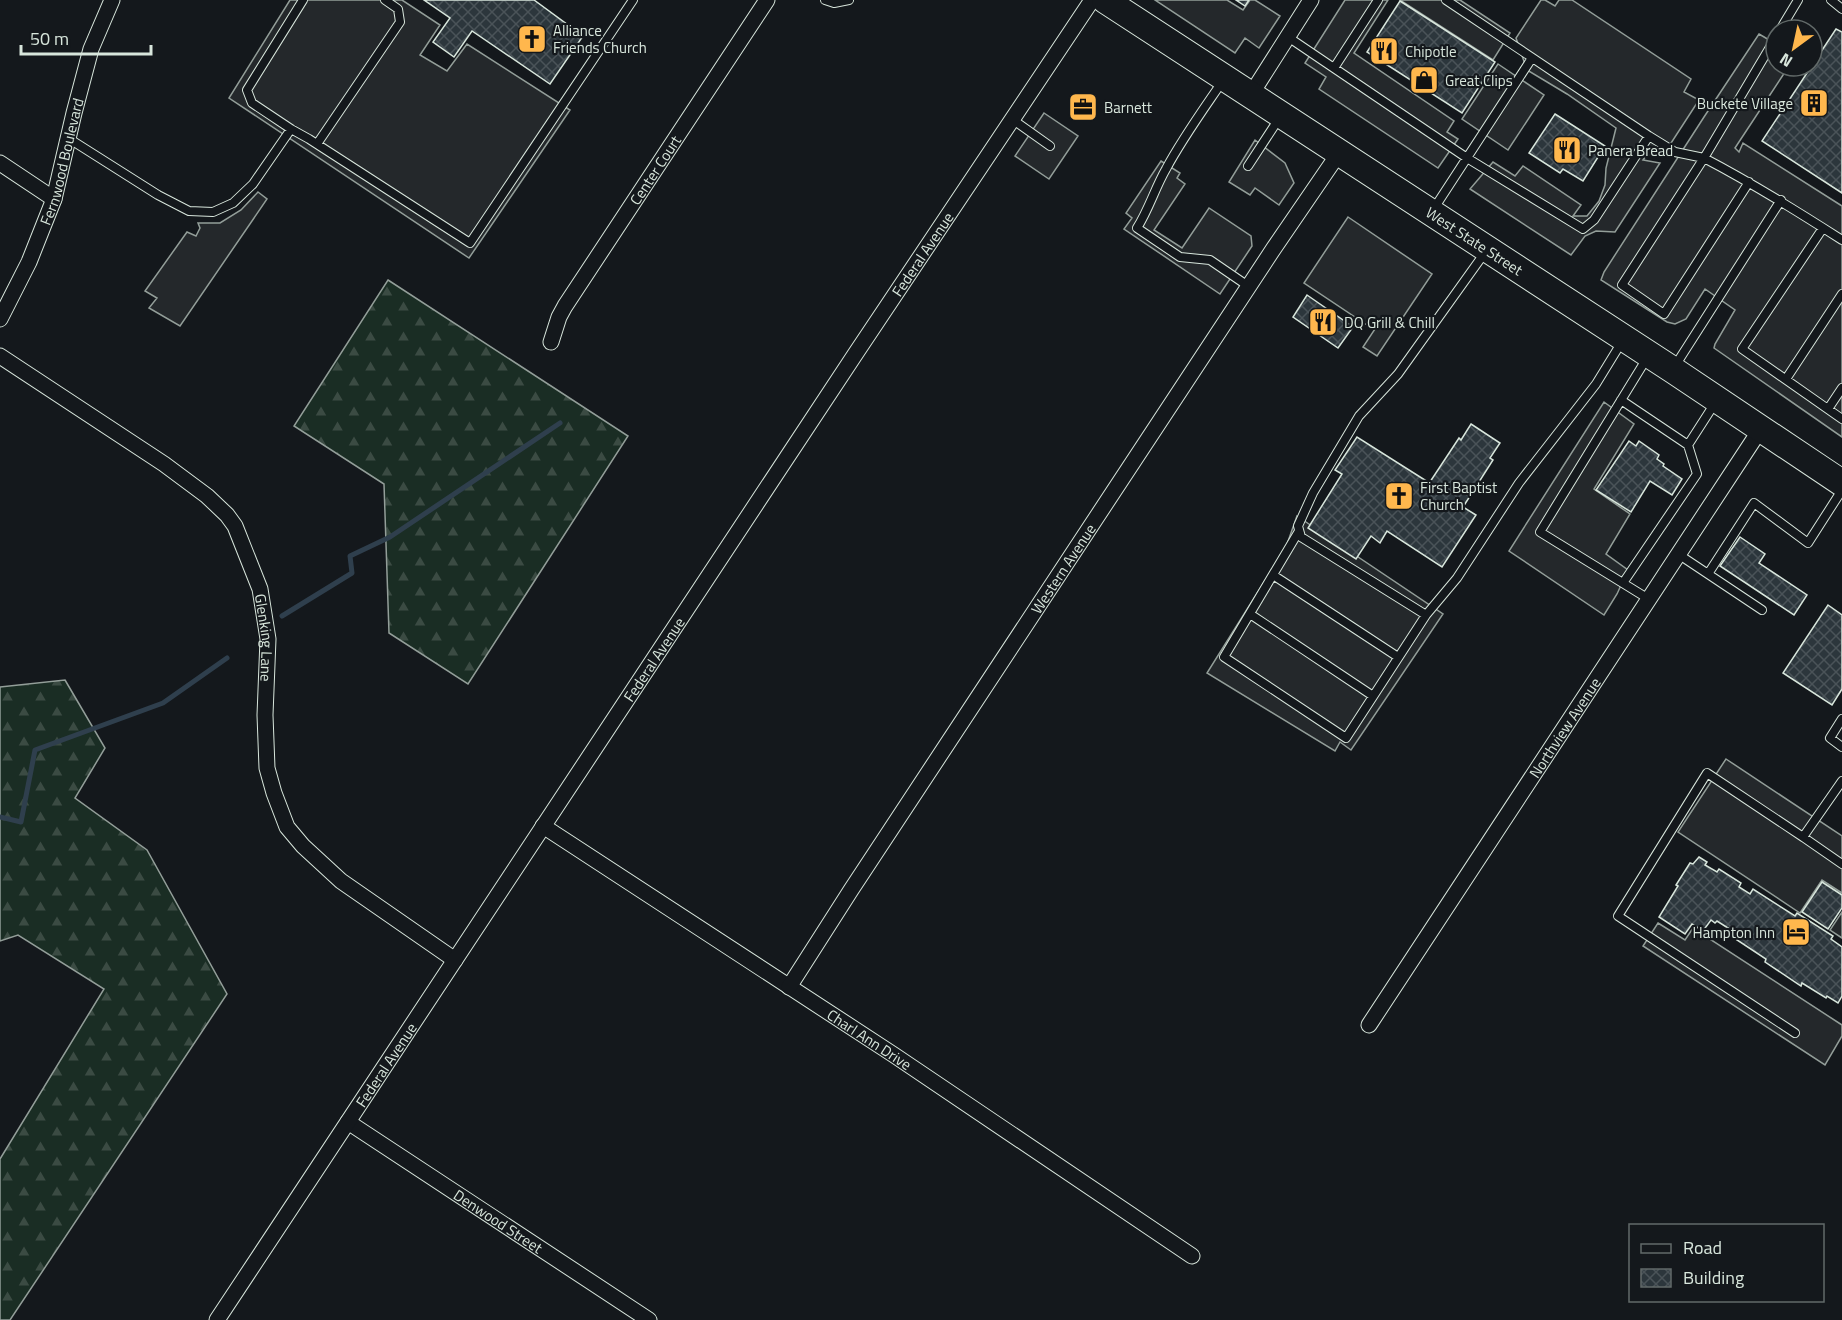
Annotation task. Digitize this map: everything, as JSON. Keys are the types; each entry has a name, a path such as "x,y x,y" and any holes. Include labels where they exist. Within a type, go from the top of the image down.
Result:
{"highway":[{"name":"West State Street","path":"1105,0 1673,370 1842,483"}],"street":[{"name":"Fernwood Boulevard","path":"0,319 29,262 54,199 91,49 112,0"},
{"name":"Center Court","path":"551,342 565,306 767,0"},
{"name":"Federal Avenue","path":"217,1320 1092,0"},
{"path":"1250,96 1311,0"},
{"name":"Western Avenue","path":"789,987 1248,286 1339,153"},
{"path":"0,163 54,199"},
{"name":"Glenking Lane","path":"0,356 164,464 207,496 227,515 235,526 260,589 267,639 265,715 267,768 287,826 303,846 341,881 455,960"},
{"name":"Northview Avenue","path":"1369,1025 1647,598 1760,430"},
{"name":"Charl Ann Drive","path":"543,826 894,1055 1192,1256"},
{"name":"Denwood Street","path":"348,1122 649,1320"}],"lane":[{"path":"303,0 247,90 252,103 470,243 633,0"},
{"path":"317,144 400,22 398,9 385,0"},
{"path":"825,0 834,3 849,0"},
{"path":"1334,68 1378,0"},
{"path":"1446,0 1649,136 1676,152 1704,158 1749,182 1842,240"},
{"path":"1787,18 1798,0"},
{"path":"1831,0 1842,9"},
{"path":"1288,37 1467,158 1583,230 1594,220 1649,136"},
{"path":"1749,182 1664,314 1622,285 1704,158 1764,57"},
{"path":"1431,213 1532,58"},
{"path":"1224,79 1169,163 1149,209 1137,228 1180,257 1210,260 1248,286"},
{"path":"1248,166 1281,116"},
{"path":"1011,119 1050,146"},
{"path":"68,138 179,206 189,211 213,212 233,204 253,184 291,129"},
{"path":"1673,370 1781,200"},
{"path":"1823,228 1742,349 1842,418"},
{"path":"1426,615 1300,534 1298,526 1313,493 1359,416 1398,374 1486,249"},
{"path":"1786,379 1842,294"},
{"path":"1300,534 1224,657 1346,738 1426,615 1457,578 1520,483 1596,384 1624,338"},
{"path":"1647,598 1540,532 1649,355"},
{"path":"1828,409 1842,388"},
{"path":"1620,400 1688,445 1697,474 1623,583"},
{"path":"1688,445 1717,400"},
{"path":"1708,574 1754,503 1808,543 1842,490"},
{"path":"1677,553 1762,610"},
{"path":"1273,575 1398,657"},
{"path":"1250,614 1373,696"},
{"path":"1842,719 1830,738 1842,747"},
{"path":"1795,1033 1618,916 1707,772 1842,864"},
{"path":"1803,837 1842,781"}],"green space":[{"path":"388,280 628,436 468,684 389,633 384,484 294,426"},
{"path":"65,680 105,748 75,798 147,850 227,994 10,1320 0,1320 0,1159 104,989 18,935 0,941 0,687"}],"shaded area":[{"path":"290,0 402,0 440,25 420,55 447,71 467,44 570,110 469,258 229,98"},
{"path":"1155,0 1227,0 1243,10 1250,0 1255,0 1280,16 1259,48 1245,38 1235,53"},
{"path":"1345,0 1388,0 1354,53 1454,121 1447,132 1458,139 1438,168 1319,89 1326,77 1305,63"},
{"path":"1400,0 1460,0 1510,33 1493,60"},
{"path":"1541,0 1555,6 1559,0 1572,0 1691,79 1684,92 1699,100 1662,157 1654,153 1643,160 1660,163 1615,232 1596,231 1585,236 1571,255 1470,189 1493,162 1515,176 1523,166 1581,205 1573,216 1587,216 1599,201 1605,185 1606,168 1616,128 1527,70 1516,38"},
{"path":"1759,34 1764,37 1764,78 1781,78 1735,148 1739,152 1743,143 1842,206 1842,437 1714,348 1735,310 1705,289 1686,319 1675,324 1667,322 1601,280"},
{"path":"1498,64 1544,95 1508,150 1462,119"},
{"path":"1044,113 1078,136 1049,179 1015,156"},
{"path":"1255,140 1285,163 1294,183 1279,205 1255,188 1250,195 1229,182"},
{"path":"1161,161 1180,173 1177,178 1185,184 1154,230 1182,248 1209,208 1251,236 1252,246 1220,294 1124,229 1132,218 1126,213"},
{"path":"258,192 267,199 180,326 149,308 157,298 145,291 187,232 196,236 200,228 198,223 220,223 241,210"},
{"path":"1348,217 1432,274 1377,356 1363,347 1379,323 1375,320 1370,327 1304,283"},
{"path":"1604,402 1634,424 1594,489 1630,514 1606,554 1628,570 1604,615 1509,551"},
{"path":"1297,516 1443,614 1351,750 1340,742 1335,751 1207,673 1286,547"},
{"path":"1726,759 1842,836 1842,893 1822,880 1800,913 1678,832"},
{"path":"1842,912 1842,938 1830,930"},
{"path":"1658,923 1685,940 1693,928 1842,1025 1842,1036 1825,1065 1643,946"}],"building":[{"name":"Alliance Friends Church","path":"424,0 534,0 583,36 550,84 472,31 454,57 433,42 450,18"},
{"path":"1236,0 1249,0 1245,6"},
{"path":"1400,1 1495,62 1462,113 1367,52"},
{"name":"Buckete Village","path":"1836,29 1842,32 1842,193 1762,141 1804,78 1824,78 1824,47"},
{"name":"Panera Bread","path":"1555,114 1605,146 1583,181 1563,169 1560,173 1529,153"},
{"name":"DQ Grill & Chill","path":"1307,295 1353,327 1338,348 1293,317"},
{"name":"First Baptist Church","path":"1471,424 1500,443 1490,458 1493,460 1463,507 1476,515 1442,567 1387,531 1380,543 1371,536 1356,559 1308,528 1342,474 1335,470 1357,437 1428,482 1428,485"},
{"path":"1629,441 1636,446 1639,441 1659,455 1657,459 1664,464 1663,466 1682,479 1672,495 1650,481 1631,512 1596,490"},
{"path":"1740,537 1765,554 1759,563 1807,595 1794,615 1720,566"},
{"path":"1828,605 1842,615 1842,689 1832,705 1783,673"},
{"path":"1699,857 1707,862 1705,865 1717,872 1719,869 1741,883 1739,887 1750,894 1753,889 1795,916 1797,913 1833,936 1831,939 1842,947 1842,996 1838,1003 1802,983 1801,986 1765,962 1766,959 1725,932 1728,928 1717,921 1715,923 1711,920 1703,931 1692,924 1685,934 1659,917 1690,863 1693,864"},
{"path":"1822,882 1842,895 1842,908 1828,929 1802,912"}],"waterway":[{"path":"282,616 352,573 350,556 390,537 560,423"},
{"path":"0,817 21,822 35,750 163,703 227,658"}],"place":[{"name":"Alliance Friends Church","path":"532,39"},
{"name":"Chipotle","path":"1384,51"},
{"name":"Great Clips","path":"1424,80"},
{"name":"Buckete Village","path":"1814,103"},
{"name":"Barnett","path":"1083,107"},
{"name":"Panera Bread","path":"1567,150"},
{"name":"DQ Grill & Chill","path":"1323,322"},
{"name":"First Baptist Church","path":"1399,496"},
{"name":"Hampton Inn","path":"1796,932"}]}
